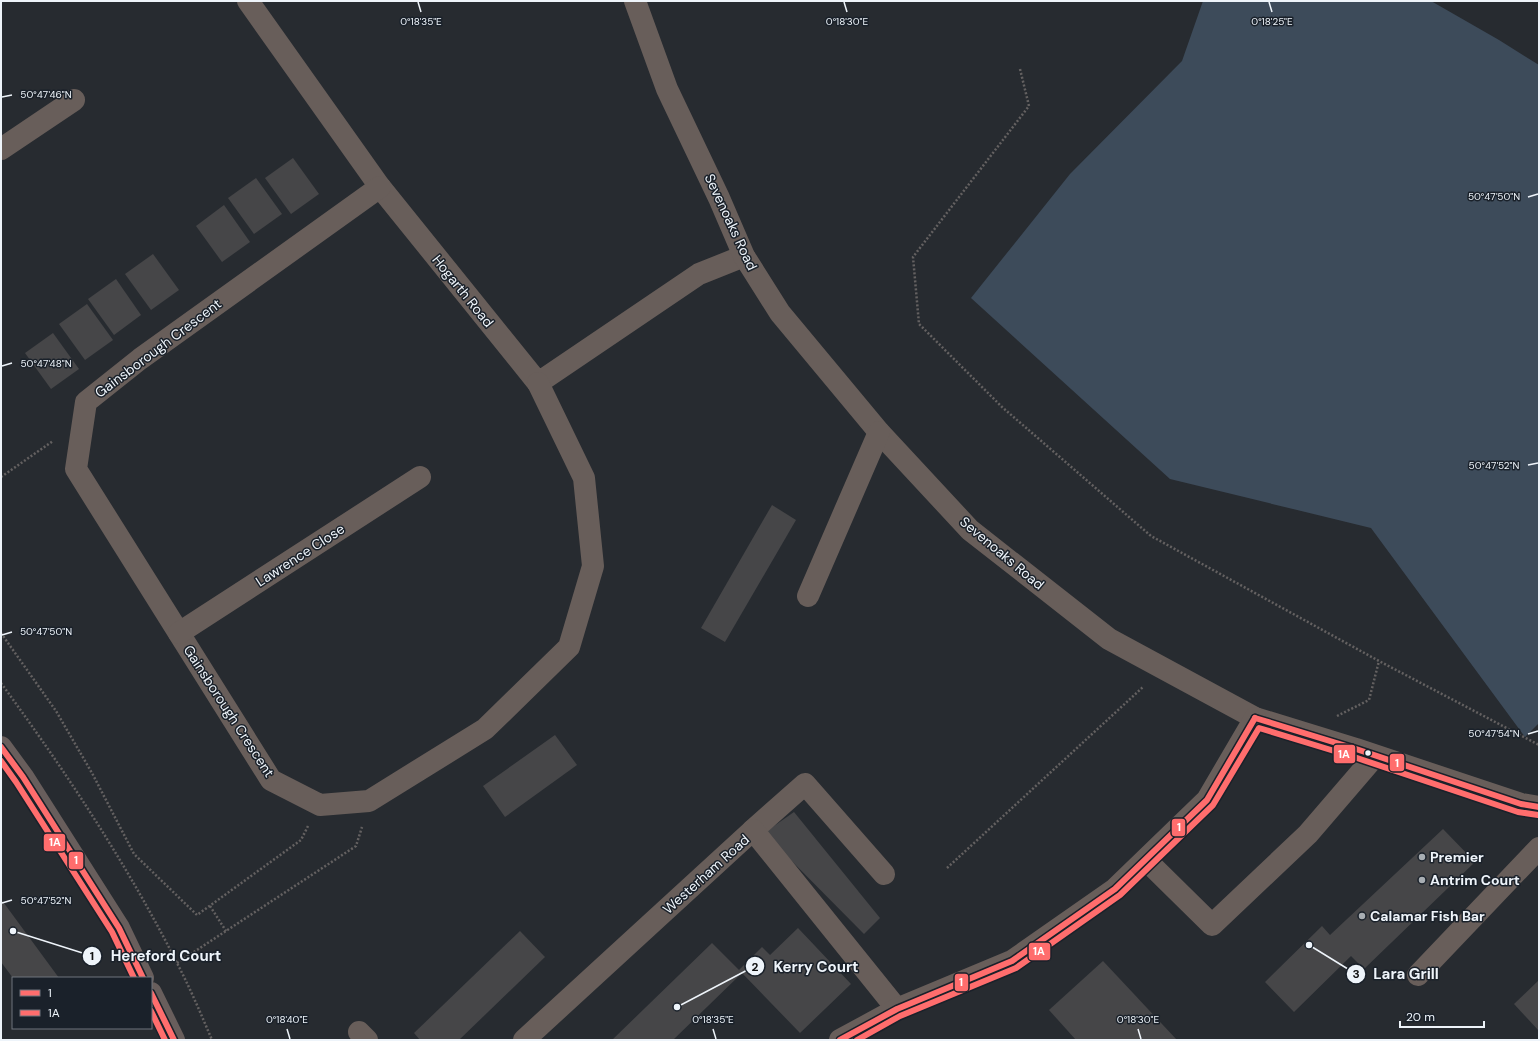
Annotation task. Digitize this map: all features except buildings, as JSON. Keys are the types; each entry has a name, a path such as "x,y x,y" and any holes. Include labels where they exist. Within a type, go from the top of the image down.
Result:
{"main road":[{"path":"1,747 23,777 119,928 144,977"},
{"path":"152,995 174,1040"}],"street":[{"name":"Sevenoaks Road","path":"636,1 667,89 719,198 744,256 780,313 879,432 970,530 1109,639 1255,718 1522,804 1539,807"},
{"name":"Hogarth Road","path":"258,5 380,187 538,383"},
{"path":"1,149 74,100"},
{"name":"Gainsborough Crescent","path":"320,805 271,780 76,469 86,402 140,359 380,187"},
{"path":"320,805 369,801 485,729 569,647 593,566 584,478 538,383 699,274 744,256"},
{"path":"808,596 879,432"},
{"name":"Lawrence Close","path":"179,633 420,477"},
{"path":"840,1040 897,1009 1012,961 1115,889 1207,800 1255,718"},
{"path":"1146,860 1212,925 1308,834 1375,756"},
{"path":"753,830 805,784 884,874"},
{"name":"Westerham Road","path":"524,1040 753,830 897,1009"},
{"path":"1418,975 1539,848"}],"path":[{"path":"1020,69 1029,106 913,257 919,324 1002,407 1151,536 1379,661 1539,745"},
{"path":"1,477 54,441 80,444"},
{"path":"1,633 56,711 92,773 134,854 197,915 301,840 320,805"},
{"path":"1330,719 1369,700 1379,661"},
{"path":"947,868 1163,668"},
{"path":"1,683 49,749 119,858 177,963 212,1040"},
{"path":"177,963 356,846 369,801"},
{"path":"210,906 226,931"}],"shaded area":[{"path":"1203,1 1431,1 1539,65 1539,723 1525,737 1371,528 1170,479 971,298 1070,174 1182,61"}],"transit line":[{"name":"1","path":"1255,718 1356,749 1521,804 1539,807"},
{"name":"1","path":"840,1040 897,1009 1012,961 1115,889 1207,800 1255,718"},
{"name":"1A","path":"857,1040 900,1016 1016,968 1120,895 1213,805 1259,728 1354,757 1518,812 1538,815"},
{"name":"1","path":"1,747 23,777 119,928 143,977"},
{"name":"1A","path":"1,761 112,932 134,977"},
{"name":"1","path":"152,995 174,1040"},
{"name":"1A","path":"152,1013 165,1040"}],"place":[{"name":"Premier","path":"1422,857"},
{"name":"Antrim Court","path":"1422,880"},
{"name":"Calamar Fish Bar","path":"1362,916"},
{"name":"Hereford Court","path":"13,931"},
{"name":"Lara Grill","path":"1309,945"},
{"name":"Kerry Court","path":"677,1007"}]}
